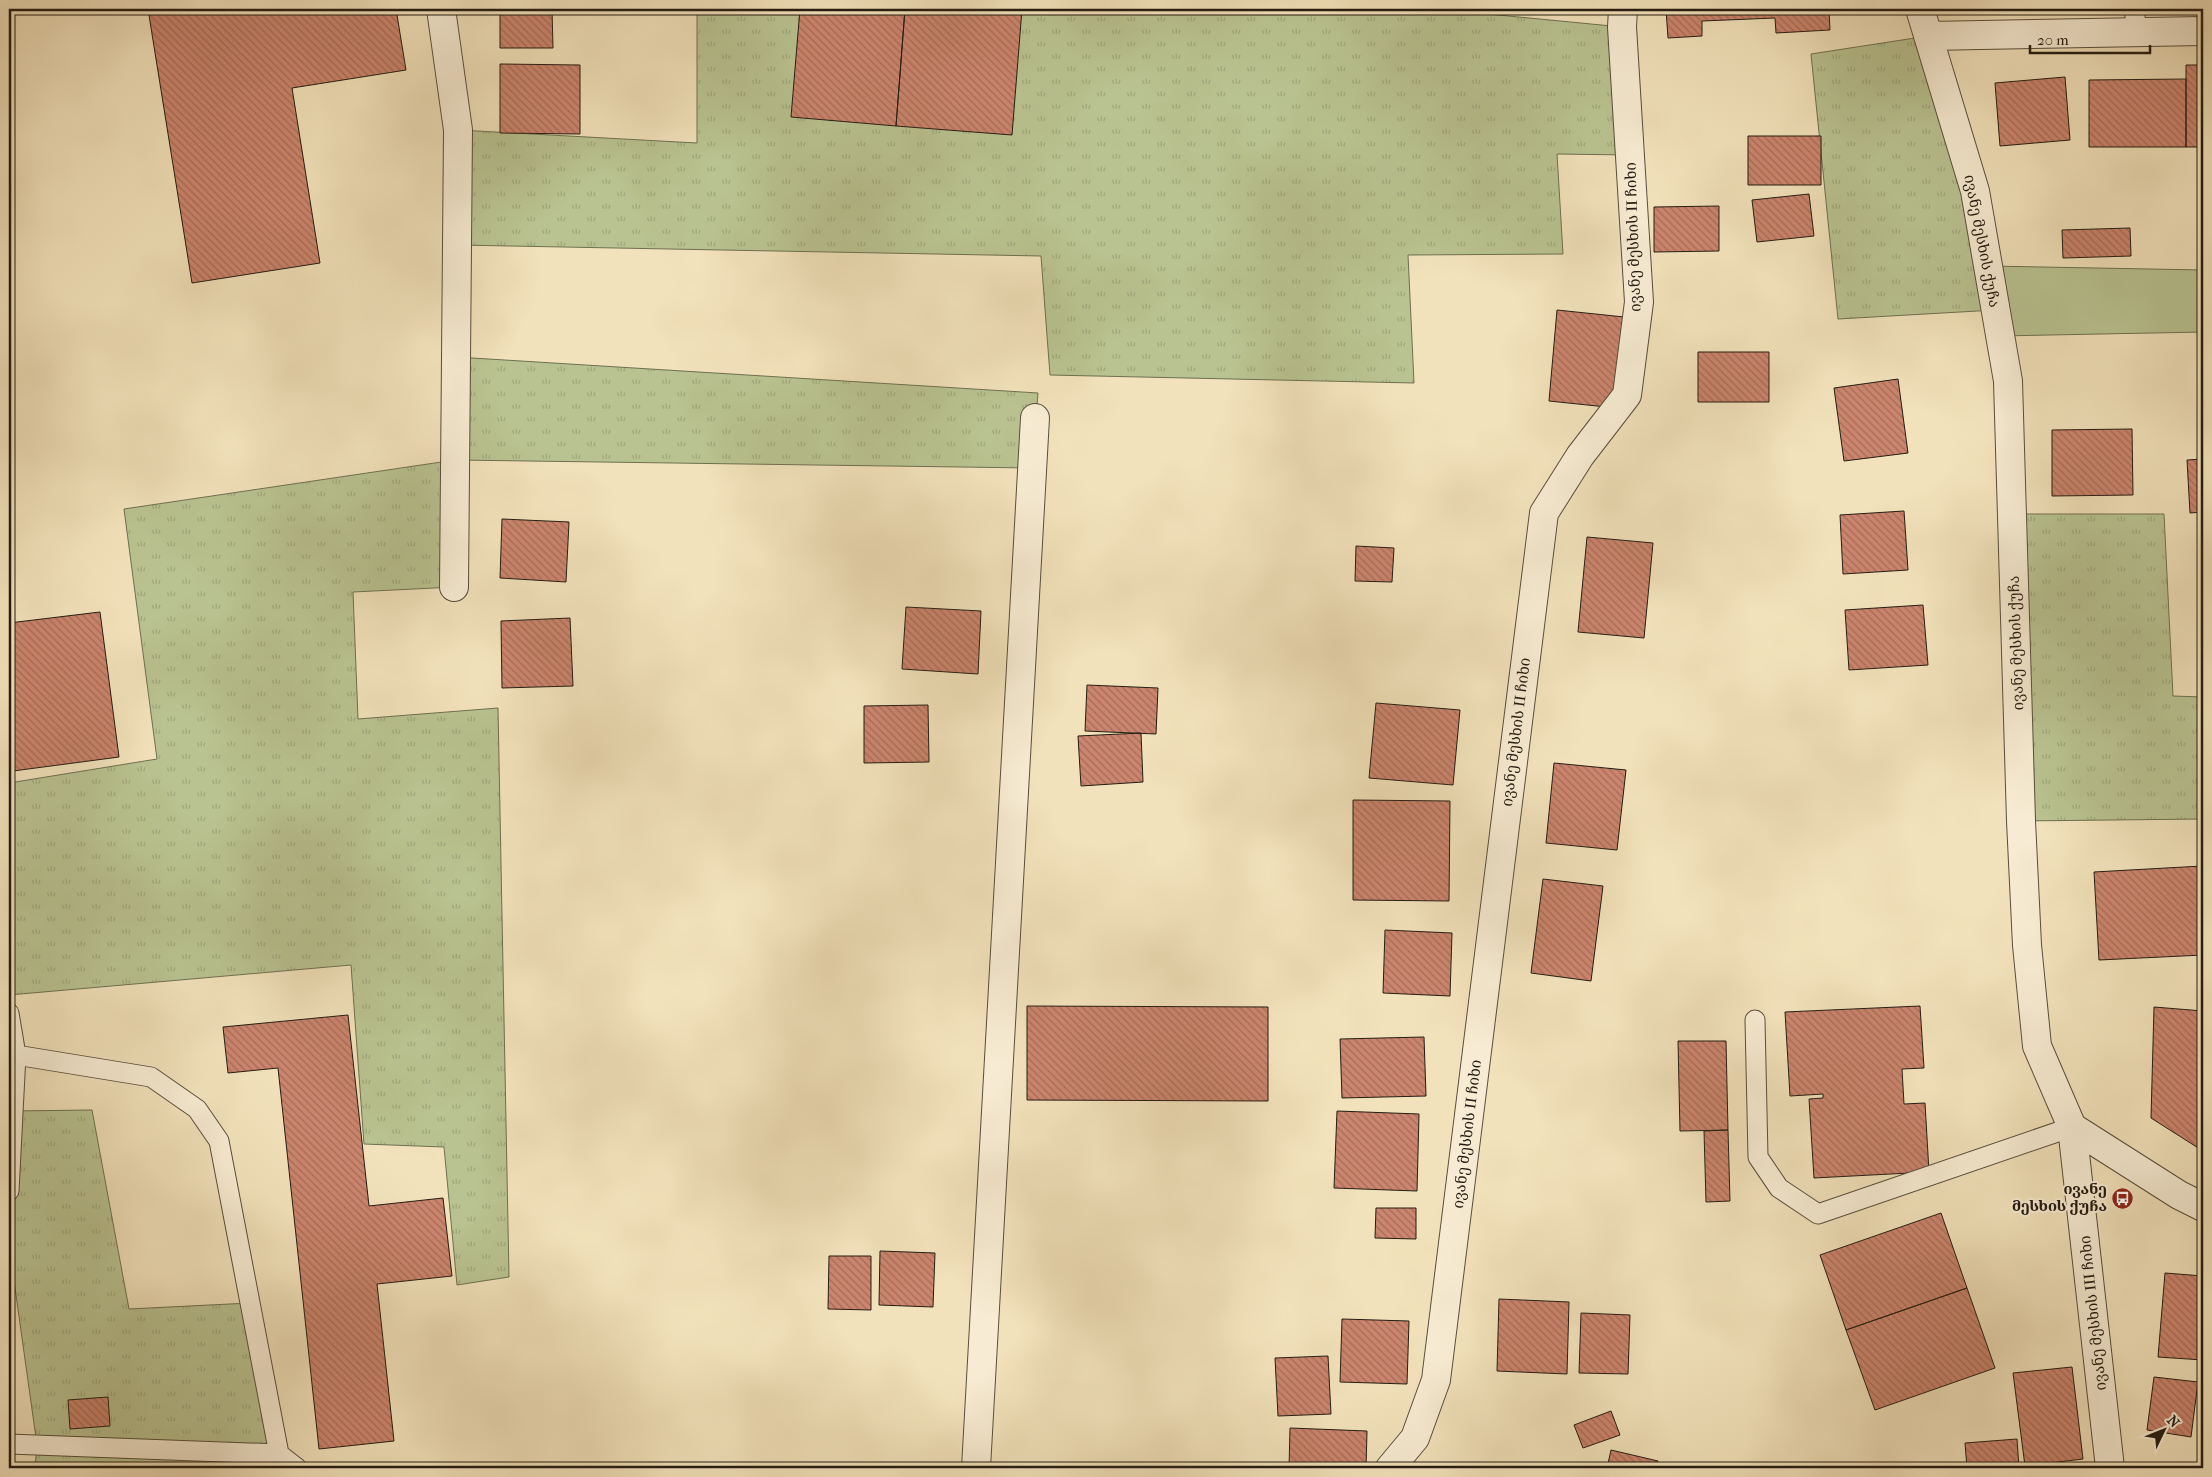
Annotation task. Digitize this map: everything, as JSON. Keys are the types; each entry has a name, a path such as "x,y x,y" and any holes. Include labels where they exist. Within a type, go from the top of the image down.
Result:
{"street":[{"path":"441,9 458,130 454,587"},
{"name":"ივანე მესხის II ჩიხი","path":"1390,1468 1415,1438 1436,1380 1544,513 1580,456 1627,395 1639,302 1622,27 1623,9"},
{"name":"ივანე მესხის ქუჩა","path":"1920,9 1975,191 2008,381 2027,946 2036,1046 2072,1127"},
{"path":"1928,36 2136,21 2203,31"},
{"path":"976,1468 1035,418"},
{"path":"2072,1127 2179,1195 2203,1207"},
{"name":"ივანე მესხის III ჩიხი","path":"2072,1127 2110,1468"}],"lane":[{"path":"9,1013 16,1055 9,1191"},
{"path":"1755,1020 1758,1157 1778,1188 1818,1214 2072,1127"},
{"path":"16,1055 151,1077 197,1109 219,1141 279,1454"},
{"path":"9,1444 279,1454 297,1468"}],"green space":[{"path":"697,9 1436,9 1622,27 1630,155 1557,154 1563,254 1408,255 1414,383 1050,375 1041,256 457,245 458,130 697,143"},
{"path":"1928,36 1995,310 1838,319 1811,54"},
{"path":"1988,266 2203,270 2203,332 2000,336"},
{"path":"456,357 1038,393 1032,468 456,460 454,587 353,592 358,719 498,708 509,1277 457,1285 444,1147 364,1144 351,965 9,995 9,783 157,759 124,509 455,460"},
{"path":"2012,514 2164,514 2173,696 2203,697 2203,819 2021,821"},
{"path":"92,1110 129,1309 250,1303 279,1454 297,1468 35,1468 37,1445 9,1245 9,1191 13,1111"}],"building":[{"path":"148,9 396,9 406,70 292,88 320,263 192,283"},
{"path":"500,9 552,9 553,48 500,48"},
{"path":"800,9 905,9 896,126 791,117"},
{"path":"905,9 1022,9 1012,135 896,126"},
{"path":"1666,9 1829,9 1830,30 1776,33 1775,18 1702,21 1702,36 1668,38"},
{"path":"500,64 580,65 580,134 500,133"},
{"path":"2186,65 2203,65 2203,147 2186,147"},
{"path":"2065,77 2070,140 2000,146 1995,83"},
{"path":"2186,79 2186,147 2089,147 2089,80"},
{"path":"1748,136 1821,136 1821,185 1748,185"},
{"path":"1809,194 1814,236 1757,242 1752,200"},
{"path":"1719,206 1719,251 1654,252 1654,207"},
{"path":"2130,228 2131,256 2063,258 2062,230"},
{"path":"1557,310 1624,317 1616,408 1549,401"},
{"path":"1698,352 1769,352 1769,402 1698,402"},
{"path":"1898,379 1908,453 1844,461 1834,388"},
{"path":"2132,429 2133,495 2052,496 2052,430"},
{"path":"2203,459 2203,512 2190,513 2187,460"},
{"path":"1904,511 1908,570 1843,574 1840,515"},
{"path":"502,519 569,522 566,582 500,578"},
{"path":"1587,537 1653,543 1644,638 1578,632"},
{"path":"1356,546 1394,548 1392,582 1355,581"},
{"path":"1923,605 1928,665 1849,670 1845,610"},
{"path":"906,607 981,611 978,674 902,669"},
{"path":"100,612 119,757 13,771 9,735 9,623"},
{"path":"570,618 573,686 502,688 501,621"},
{"path":"1087,685 1158,688 1156,734 1085,731"},
{"path":"1376,703 1460,710 1453,785 1369,778"},
{"path":"928,705 929,762 864,763 864,706"},
{"path":"1141,733 1143,782 1081,786 1078,736"},
{"path":"1554,763 1626,770 1617,850 1546,843"},
{"path":"1353,800 1450,801 1449,901 1353,900"},
{"path":"2202,866 2203,955 2099,960 2094,872"},
{"path":"1543,879 1603,886 1591,981 1531,973"},
{"path":"1385,930 1452,933 1450,996 1383,993"},
{"path":"1027,1006 1268,1007 1268,1101 1027,1100"},
{"path":"1920,1006 1924,1068 1902,1069 1904,1104 1925,1103 1929,1172 1814,1178 1809,1099 1823,1098 1823,1094 1790,1096 1785,1012"},
{"path":"2154,1007 2203,1011 2203,1151 2151,1118"},
{"path":"348,1015 369,1206 443,1198 452,1276 377,1284 394,1441 319,1449 278,1068 228,1073 223,1027"},
{"path":"1424,1037 1426,1096 1342,1098 1340,1039"},
{"path":"1678,1041 1726,1041 1728,1130 1680,1131"},
{"path":"1337,1111 1419,1114 1417,1191 1334,1188"},
{"path":"1728,1130 1730,1201 1706,1202 1704,1131"},
{"path":"1376,1208 1416,1208 1416,1239 1375,1238"},
{"path":"1941,1213 1967,1288 1846,1330 1820,1255"},
{"path":"880,1251 935,1253 933,1307 879,1305"},
{"path":"829,1256 871,1256 871,1310 828,1309"},
{"path":"2165,1273 2203,1276 2203,1360 2158,1357"},
{"path":"1967,1288 1995,1368 1875,1410 1846,1330"},
{"path":"1499,1299 1569,1302 1567,1374 1497,1371"},
{"path":"1581,1313 1630,1315 1628,1374 1579,1373"},
{"path":"1342,1319 1409,1321 1407,1384 1340,1382"},
{"path":"1328,1356 1331,1414 1278,1416 1275,1358"},
{"path":"2072,1367 2083,1459 2025,1466 2013,1373"},
{"path":"2154,1377 2198,1382 2191,1437 2147,1430"},
{"path":"108,1397 110,1426 70,1429 68,1400"},
{"path":"1611,1411 1620,1435 1583,1448 1574,1425"},
{"path":"1290,1428 1367,1431 1366,1468 1289,1468"},
{"path":"2017,1439 2019,1468 1967,1468 1965,1443"},
{"path":"1611,1450 1658,1461 1656,1468 1607,1468"},
{"path":"1847,1463 1847,1468 1802,1468 1802,1466"}],"place":[{"name":"ივანე მესხის ქუჩა","path":"2123,1198"}]}
